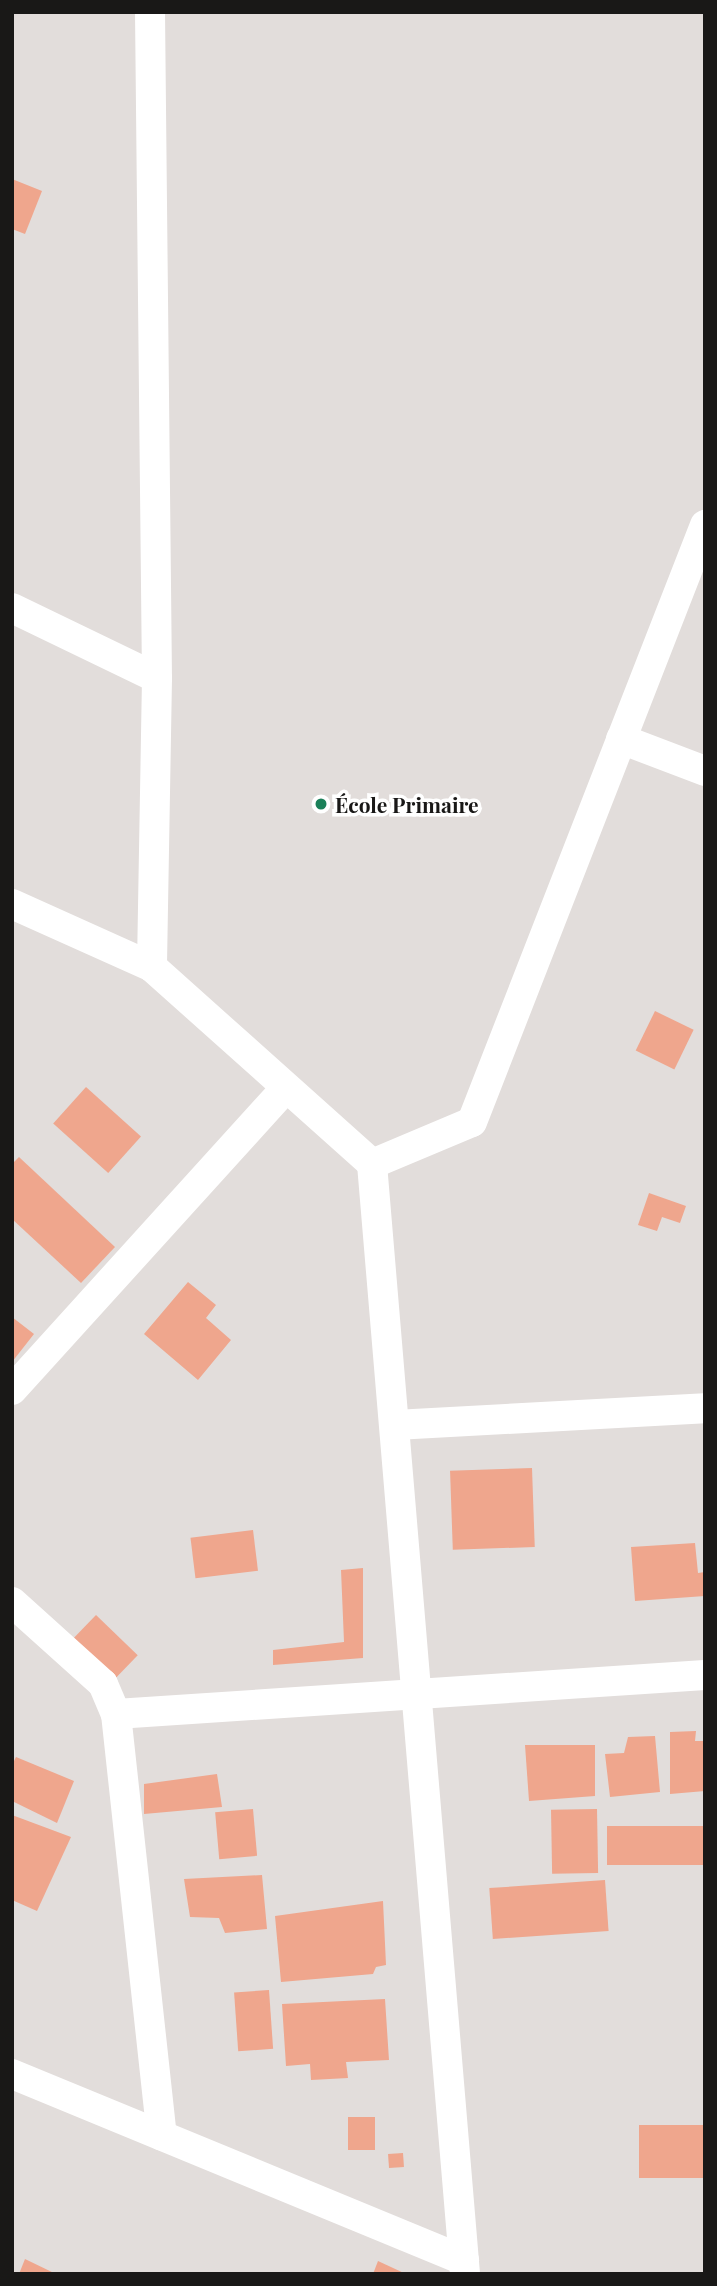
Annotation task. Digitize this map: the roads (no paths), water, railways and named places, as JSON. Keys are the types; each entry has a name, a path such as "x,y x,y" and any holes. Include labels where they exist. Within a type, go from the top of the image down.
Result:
{"street":[{"path":"150,12 157,678 152,967"},
{"path":"372,1164 472,1122 705,525"},
{"path":"12,608 157,678"},
{"path":"621,739 705,771"},
{"path":"12,904 152,967 372,1164 465,2267 12,2074"},
{"path":"12,1390 286,1088"},
{"path":"394,1425 705,1408"},
{"path":"12,1602 103,1684 116,1714 162,2136"},
{"path":"116,1714 705,1675"}],"place":[{"name":"École Primaire","path":"321,804"}]}
